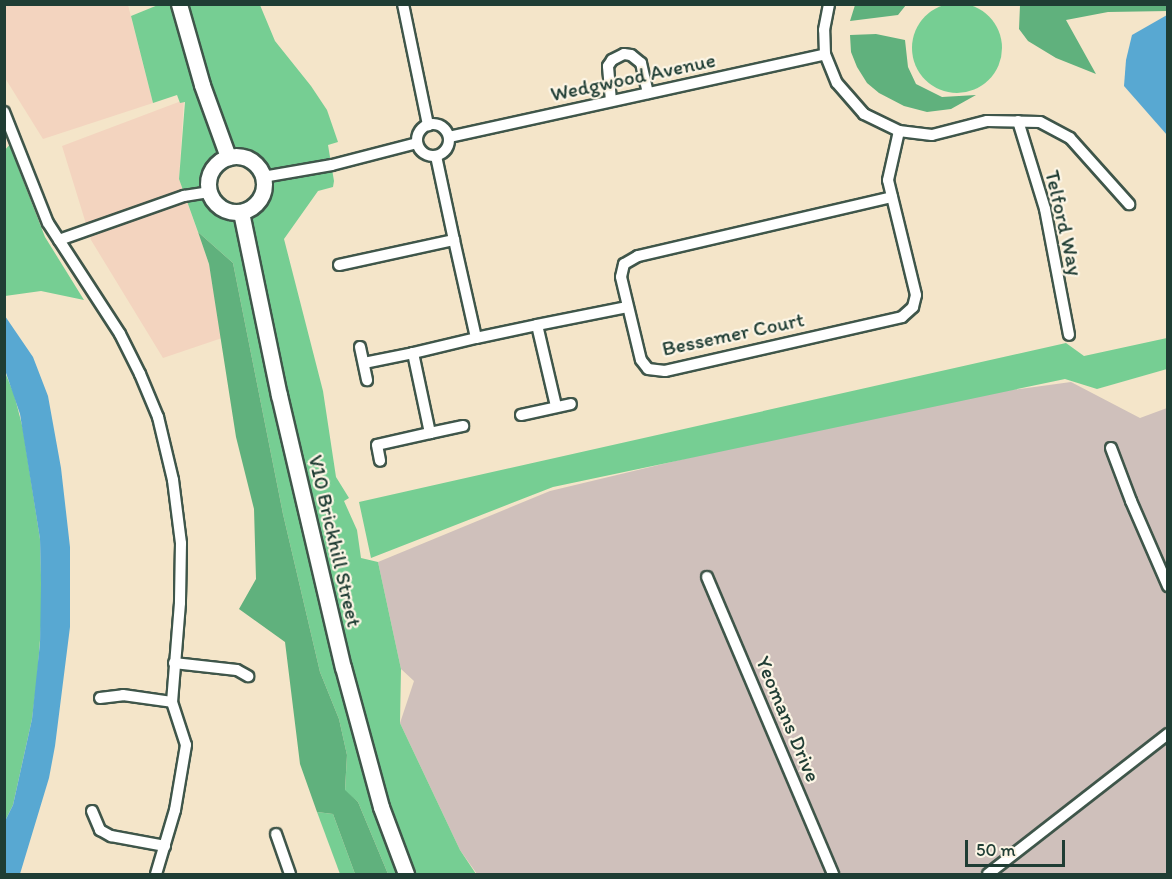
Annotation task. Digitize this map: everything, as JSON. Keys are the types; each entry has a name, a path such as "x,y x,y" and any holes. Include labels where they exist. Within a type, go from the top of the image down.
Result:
{"street":[{"path":"179,4 202,85 228,157"},
{"path":"403,4 428,124"},
{"path":"829,4 824,30 825,54 837,83 864,114 899,131 932,135 987,121 1040,122 1070,138 1129,204"},
{"path":"611,101 608,66 612,60 624,54 631,55 641,63 648,93"},
{"name":"Wedgwood Avenue","path":"449,137 825,54"},
{"path":"4,112 48,223 120,334 158,417 173,480 181,543 180,603 172,702 186,745 175,810 156,874"},
{"name":"Telford Way","path":"1018,121 1045,209 1069,335"},
{"path":"428,124 439,125 449,137 448,147 436,156 423,154 417,143 418,134 428,124"},
{"name":"Bessemer Court","path":"892,197 638,256 624,264 621,277 641,360 648,369 665,371 902,317 913,307 916,295 888,180 899,131"},
{"path":"263,177 332,165 417,143"},
{"path":"436,156 476,338"},
{"path":"228,157 250,160 263,177 261,196 256,204 241,212 232,212 220,207 208,192 212,170 228,157"},
{"path":"59,240 184,196 208,192"},
{"name":"V10 Brickhill Street","path":"241,212 279,395 342,667 381,807 406,874"},
{"path":"339,265 454,240"},
{"path":"364,363 627,307"},
{"path":"537,325 556,406"},
{"path":"360,347 367,380"},
{"path":"413,353 430,433"},
{"path":"521,415 571,404"},
{"path":"380,461 377,445 463,426"},
{"path":"1111,448 1167,586"},
{"name":"Yeomans Drive","path":"707,577 833,874"},
{"path":"174,663 237,670 248,676"},
{"path":"100,698 123,695 172,702"},
{"path":"988,874 1167,734"},
{"path":"92,811 100,830 111,836 165,846"},
{"path":"276,834 290,874"}],"shaded area":[{"path":"5,5 128,5 153,103 43,139 5,78"},
{"path":"184,100 179,179 209,264 222,338 163,358 91,240 62,146"},
{"path":"1071,382 1140,418 1167,408 1167,874 477,874 460,850 400,723 414,681 401,669 378,562 550,491 922,402"}],"green space":[{"path":"957,3 974,7 989,16 998,31 1002,48 998,65 989,80 974,89 957,93 940,89 925,80 916,65 912,48 916,31 925,16 940,7"},
{"path":"855,4 906,5 898,15 850,21"},
{"path":"1167,4 1168,11 1108,12 1066,20 1096,74 1056,58 1028,41 1019,29 1020,5"},
{"path":"158,5 260,5 275,41 327,110 338,142 328,145 333,187 318,191 284,239 323,391 336,477 349,498 344,501 357,530 361,558 378,562 401,669 400,723 460,850 476,874 388,874 358,802 345,791 347,755 339,719 320,672 283,514 233,263 198,232 179,179 185,102 180,103 177,95 153,103 131,16","holes":["236,156 256,164 263,177 264,186 256,204 241,212 232,212 213,201 208,183 215,165 221,160"]},
{"path":"876,34 905,40 908,67 916,84 942,97 976,95 951,109 927,112 904,106 879,93 867,83 857,67 851,52 850,35"},
{"path":"12,142 19,170 45,237 84,300 41,291 5,296 4,151"},
{"path":"198,232 233,263 283,514 320,672 339,719 347,755 345,790 358,802 388,874 355,874 333,814 317,812 300,764 285,642 239,609 256,579 254,509 236,437 209,264"},
{"path":"1167,338 1167,369 1097,389 1065,379 553,487 371,558 359,502 1066,343 1084,356"},
{"path":"4,370 14,394 23,429 40,539 42,613 32,719 13,805 5,821"},
{"path":"317,812 333,814 355,874 340,874"}],"water":[{"path":"1167,15 1167,135 1124,86 1126,60 1132,35"},
{"path":"5,316 33,357 48,396 61,468 70,547 70,627 55,746 49,778 20,874 5,874 5,821 13,805 32,719 40,643 40,539 20,414 5,370"}]}
